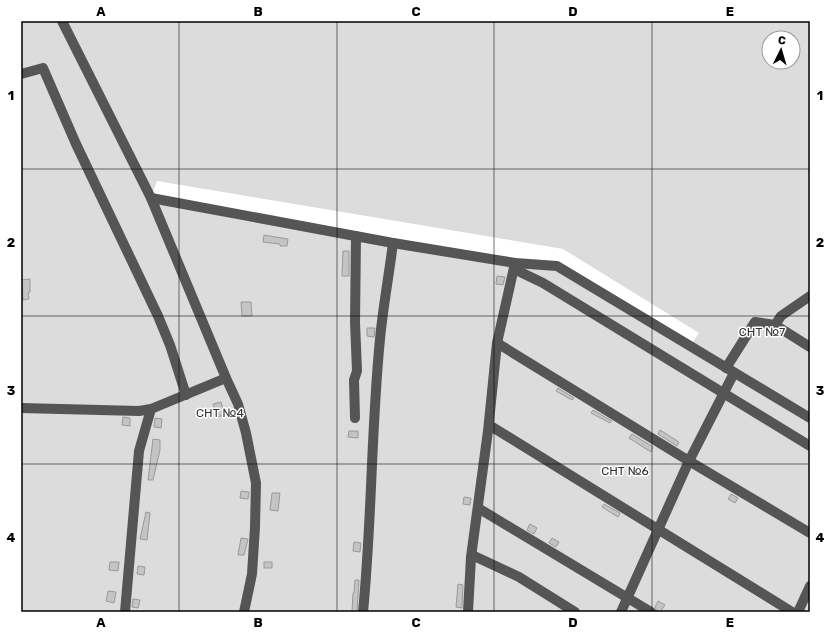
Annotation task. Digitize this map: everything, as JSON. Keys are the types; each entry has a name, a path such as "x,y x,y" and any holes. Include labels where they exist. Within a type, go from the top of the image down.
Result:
{"street":[{"path":"62,21 150,198 238,404 246,433 256,483 256,527 252,574 244,612"},
{"path":"21,74 43,68 76,144 158,316 170,345 186,395"},
{"path":"150,198 514,266 558,266 810,418"},
{"path":"355,418 354,380 357,371 355,322 356,236"},
{"path":"363,612 368,563 373,437 380,338 393,243"},
{"path":"468,612 472,555 489,425 497,344 514,266"},
{"path":"514,266 810,446"},
{"path":"775,325 782,316 810,296"},
{"path":"622,612 688,461 723,393 730,370 755,322 775,325 810,347"},
{"path":"497,344 688,461 810,533"},
{"path":"21,408 139,411 151,409 226,378"},
{"path":"125,612 139,451 151,409"},
{"path":"489,425 792,612"},
{"path":"478,508 650,612"},
{"path":"472,555 519,577 575,612"},
{"path":"798,612 810,586"}],"green space":[{"path":"21,21 810,21 810,612 21,612","holes":["157,181 563,249 699,333 690,346 557,266 151,197"]}],"building":[{"path":"264,235 288,239 287,246 263,242"},
{"path":"343,251 349,251 349,276 342,276"},
{"path":"497,276 505,277 503,285 496,284"},
{"path":"30,279 30,292 28,293 29,299 23,300 22,280"},
{"path":"241,302 251,302 252,316 242,316"},
{"path":"367,328 375,328 374,337 367,336"},
{"path":"558,388 574,398 572,400 556,391"},
{"path":"221,402 225,415 217,417 213,404"},
{"path":"593,410 612,421 610,423 591,413"},
{"path":"123,417 130,418 130,426 122,425"},
{"path":"155,418 162,419 161,428 154,427"},
{"path":"660,430 679,442 677,446 658,434"},
{"path":"349,431 358,431 358,438 348,437"},
{"path":"632,434 653,447 651,452 629,438"},
{"path":"153,439 160,440 160,450 153,480 148,480"},
{"path":"241,491 249,492 248,499 240,498"},
{"path":"272,493 280,493 278,511 270,510"},
{"path":"731,494 738,498 735,503 728,499"},
{"path":"464,497 471,498 470,505 463,504"},
{"path":"604,504 620,513 618,517 602,507"},
{"path":"146,512 150,513 147,540 140,539"},
{"path":"530,524 537,528 534,534 527,530"},
{"path":"241,538 248,539 244,555 238,555"},
{"path":"552,538 559,542 556,547 549,543"},
{"path":"354,542 361,543 360,552 353,551"},
{"path":"110,562 119,562 118,571 109,570"},
{"path":"264,562 272,562 272,568 264,568"},
{"path":"138,566 145,567 144,575 137,574"},
{"path":"355,580 359,580 357,612 352,612 353,593"},
{"path":"458,584 463,585 462,608 456,607"},
{"path":"108,591 116,592 114,603 106,601"},
{"path":"133,599 140,600 138,608 132,607"},
{"path":"658,601 665,605 660,612 657,611 655,607"}],"park label":[{"name":"СНТ №7","path":"762,332"},
{"name":"СНТ №4","path":"220,413"},
{"name":"СНТ №6","path":"625,471"}]}
